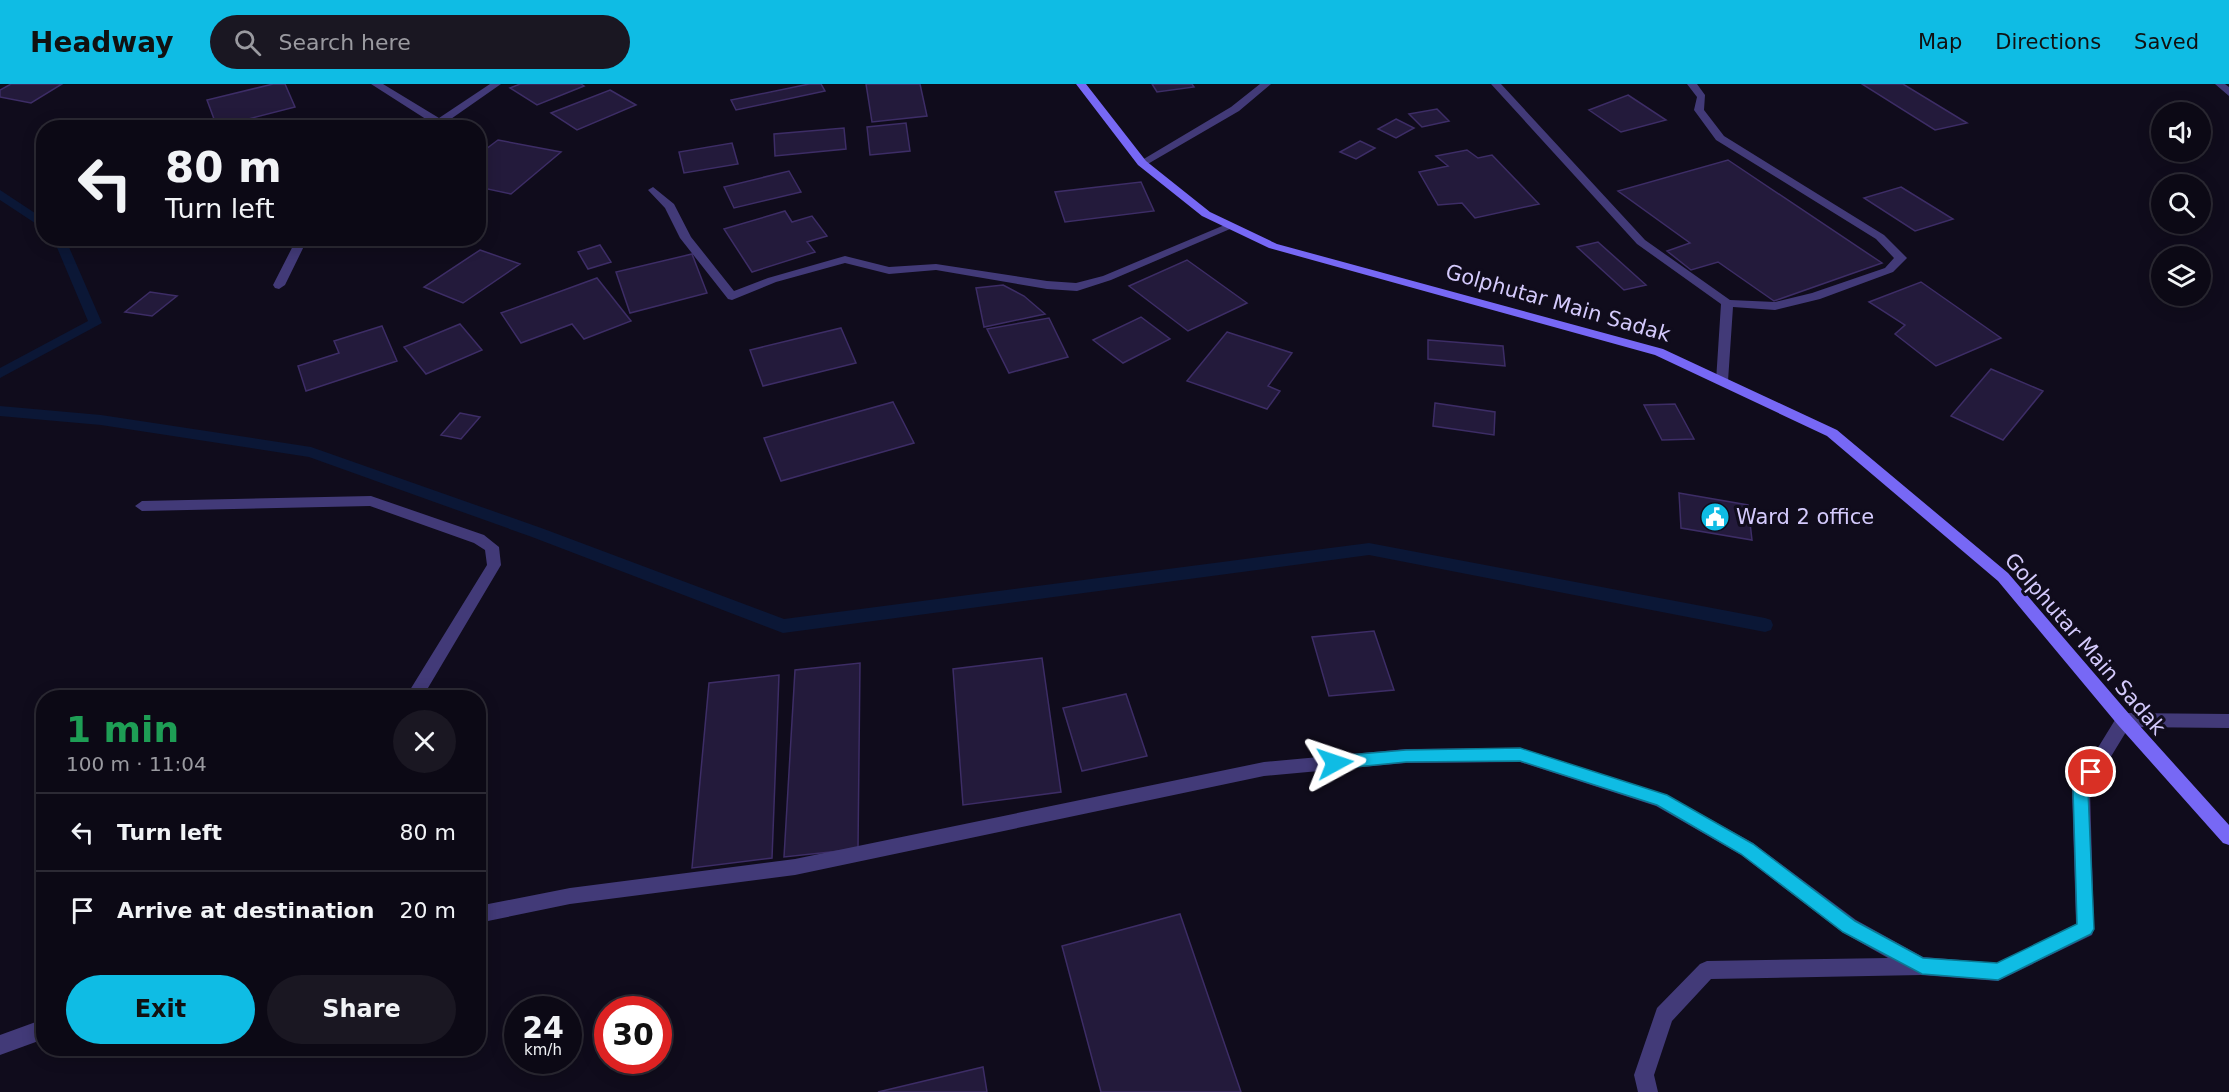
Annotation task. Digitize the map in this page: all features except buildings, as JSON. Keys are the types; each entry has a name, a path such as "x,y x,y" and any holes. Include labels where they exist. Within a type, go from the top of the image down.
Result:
{"main road":[{"name":"Golphutar Main Sadak","path":"1081,84 1142,163 1206,214 1273,246 1659,352 1832,432 2003,577 2124,720 2229,837"}],"street":[{"path":"376,84 428,120"},
{"path":"442,120 496,84"},
{"path":"1142,163 1235,109 1266,84"},
{"path":"1496,84 1641,242 1727,303 1775,306 1816,296 1889,270 1901,258 1880,237 1720,138 1699,110 1702,98 1692,84"},
{"path":"2220,84 2229,93"},
{"path":"653,190 670,206 687,238 732,296 772,280 844,259 889,271 936,267 1047,285 1077,287 1107,278 1231,226"},
{"path":"279,285 299,246"},
{"path":"1722,381 1727,303"},
{"path":"142,506 371,501 479,538 492,547 494,565 418,690"},
{"path":"1648,1092 1644,1076 1665,1015 1707,970 1922,966 1998,972 2085,929 2081,790 2124,720 2229,721"},
{"path":"486,913 570,896 795,867 1264,769 1406,756 1520,755 1661,800 1747,849 1849,926 1922,966"},
{"path":"0,1045 36,1032"}],"waterway":[{"path":"0,194 36,219"},
{"path":"0,374 95,323 62,246"},
{"path":"0,411 101,420 311,452 538,533 783,626 1369,549 1765,625"}],"place":[{"name":"Ward 2 office","path":"1715,517"}],"route":[{"path":"1335,763 1406,756 1520,755 1661,800 1747,849 1849,926 1922,966 1998,972 2085,929 2081,790 2091,772"}]}
